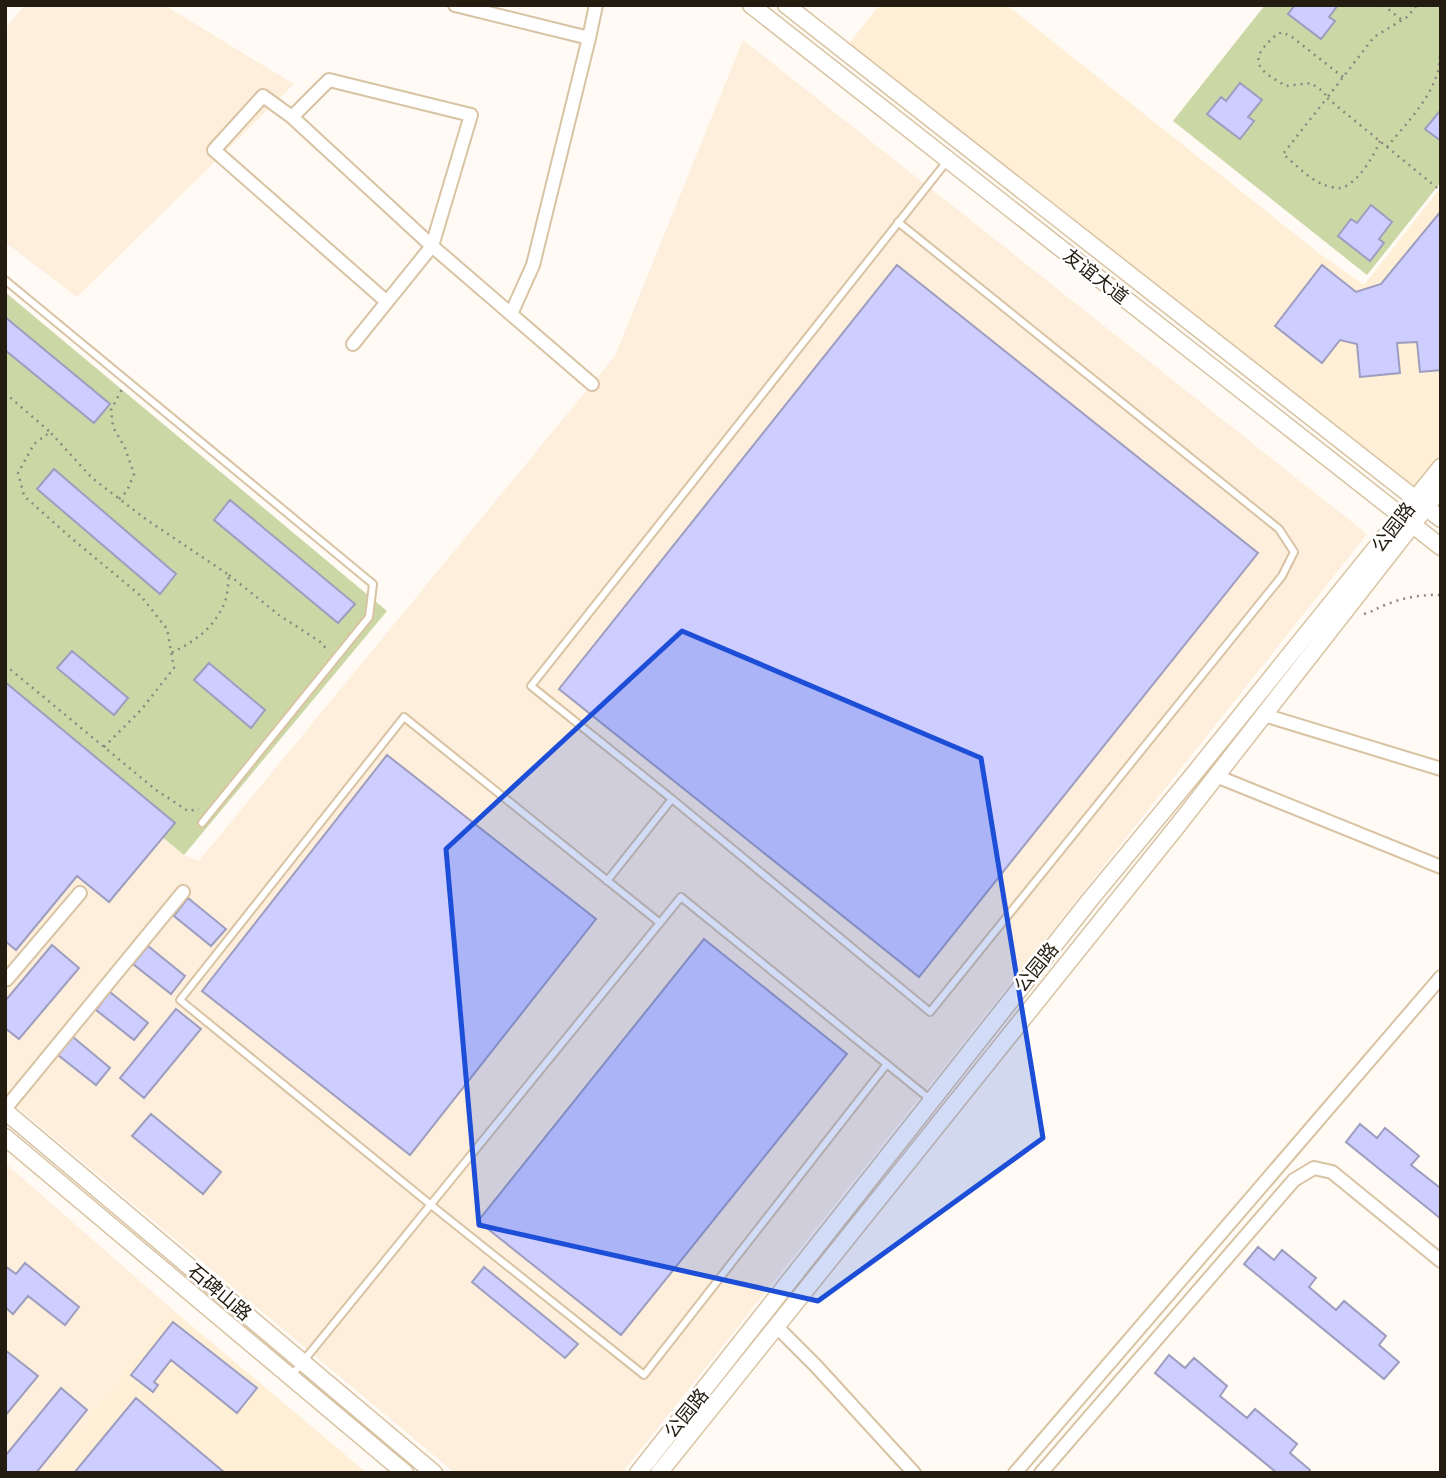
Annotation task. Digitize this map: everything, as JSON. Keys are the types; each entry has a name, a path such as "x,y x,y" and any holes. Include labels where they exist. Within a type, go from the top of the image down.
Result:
{"street":[{"path":"455,5 589,38"},
{"path":"511,314 533,265 596,5"},
{"name":"友谊大道","path":"751,5 1441,547"},
{"name":"友谊大道","path":"786,5 1441,519"},
{"path":"292,117 329,80 471,115 432,246 353,344"},
{"path":"387,302 214,149 263,96 292,117 432,246 592,384"},
{"name":"公园路","path":"638,1473 1089,901 1407,521 1441,467"},
{"path":"1420,503 1441,488"},
{"path":"659,1473 1264,715 1407,521"},
{"path":"1264,715 1441,769"},
{"path":"1216,776 1441,867"},
{"path":"5,1110 183,892"},
{"path":"5,978 7,979 80,893"},
{"path":"1014,1473 1441,977"},
{"name":"石碑山路","path":"5,1110 435,1473"},
{"path":"5,1137 405,1473"},
{"path":"1041,1473 1294,1180 1314,1168 1332,1172 1441,1261"},
{"path":"776,1326 914,1473"}],"lane":[{"path":"898,222 1279,529 1294,552 1282,576 930,1013 531,686 898,222 948,160"},
{"path":"5,279 373,584 369,617 202,823"},
{"path":"660,923 404,717 180,1000 644,1375 887,1064"},
{"path":"607,881 672,799"},
{"path":"291,1377 681,897 932,1100"}],"path":[{"path":"1383,5 1402,20"},
{"path":"1380,141 1362,171 1351,183 1339,188 1323,184 1283,154 1374,37 1407,17 1417,5"},
{"path":"1343,77 1282,32 1272,37 1257,61 1259,67 1286,86 1311,83 1324,92 1326,98 1441,191"},
{"path":"1387,147 1432,85 1439,69 1441,48"},
{"path":"119,499 127,491 134,474 125,448 113,427 111,410 128,381"},
{"path":"5,393 50,432 92,478 147,520 229,575 279,615 322,643 328,653 324,660"},
{"path":"50,432 34,444 18,473 24,495 141,596 167,629 174,668 141,710 104,747"},
{"path":"171,653 209,628 225,603 229,575"},
{"path":"5,665 156,790 188,811 209,808"}],"highlighted area":[{"path":"682,631 981,758 1043,1138 818,1301 479,1225 446,849"}],"shaded area":[{"path":"25,5 164,5 294,84 77,297 5,242 5,29"},
{"path":"880,5 1007,5 1320,254 1364,285 1441,187 1441,463 1417,494 846,47"},
{"path":"743,40 1367,534 622,1473 455,1473 5,1097 5,706 184,855 199,861 615,356"},
{"path":"5,1163 173,1310 43,1473 5,1473"},
{"path":"173,1310 367,1473 43,1473"}],"green space":[{"path":"1265,5 1441,5 1441,182 1367,275 1173,121"},
{"path":"5,292 387,611 184,855 5,706"}],"building":[{"path":"1295,5 1338,5 1329,17 1335,21 1321,39 1288,14"},
{"path":"1240,83 1262,100 1248,117 1254,121 1240,139 1207,114 1221,97 1226,101"},
{"path":"1439,112 1441,114 1441,141 1425,129"},
{"path":"1371,205 1392,222 1379,239 1384,243 1370,261 1338,236 1351,219 1357,223"},
{"path":"1441,211 1441,370 1420,372 1417,342 1397,343 1400,373 1360,377 1357,344 1340,340 1322,363 1275,326 1322,265 1356,292 1381,284"},
{"path":"897,265 1258,553 919,977 559,689"},
{"path":"5,317 110,404 94,423 5,350"},
{"path":"54,469 176,574 160,594 37,489"},
{"path":"230,500 355,604 338,623 214,520"},
{"path":"72,651 128,698 114,715 57,668"},
{"path":"209,663 265,710 251,728 194,680"},
{"path":"5,682 175,823 109,902 77,876 16,950 5,941"},
{"path":"387,755 596,919 410,1155 202,991"},
{"path":"188,898 226,929 211,946 174,916"},
{"path":"704,939 847,1054 621,1335 478,1221"},
{"path":"52,945 79,968 19,1039 5,1028 5,1001"},
{"path":"148,946 185,976 171,994 133,964"},
{"path":"110,992 148,1023 134,1040 96,1010"},
{"path":"176,1009 201,1029 144,1098 120,1078"},
{"path":"73,1037 110,1068 96,1085 58,1055"},
{"path":"151,1114 221,1172 203,1194 132,1136"},
{"path":"1360,1124 1377,1138 1385,1128 1419,1156 1411,1165 1439,1187 1441,1185 1441,1219 1346,1142"},
{"path":"1258,1247 1274,1260 1282,1250 1316,1278 1309,1287 1336,1310 1344,1301 1386,1336 1379,1345 1399,1362 1384,1379 1244,1264"},
{"path":"25,1263 79,1307 65,1325 28,1296 13,1314 5,1307 5,1266 16,1274"},
{"path":"484,1267 578,1344 565,1358 472,1282"},
{"path":"173,1322 257,1388 237,1413 171,1360 154,1382 158,1385 153,1392 131,1375"},
{"path":"5,1350 38,1376 5,1416"},
{"path":"1169,1355 1185,1368 1194,1358 1227,1386 1220,1396 1247,1418 1255,1409 1297,1444 1290,1453 1310,1470 1308,1473 1277,1473 1155,1373"},
{"path":"61,1388 87,1410 36,1473 5,1473 5,1456"},
{"path":"136,1398 225,1473 74,1473"}]}
